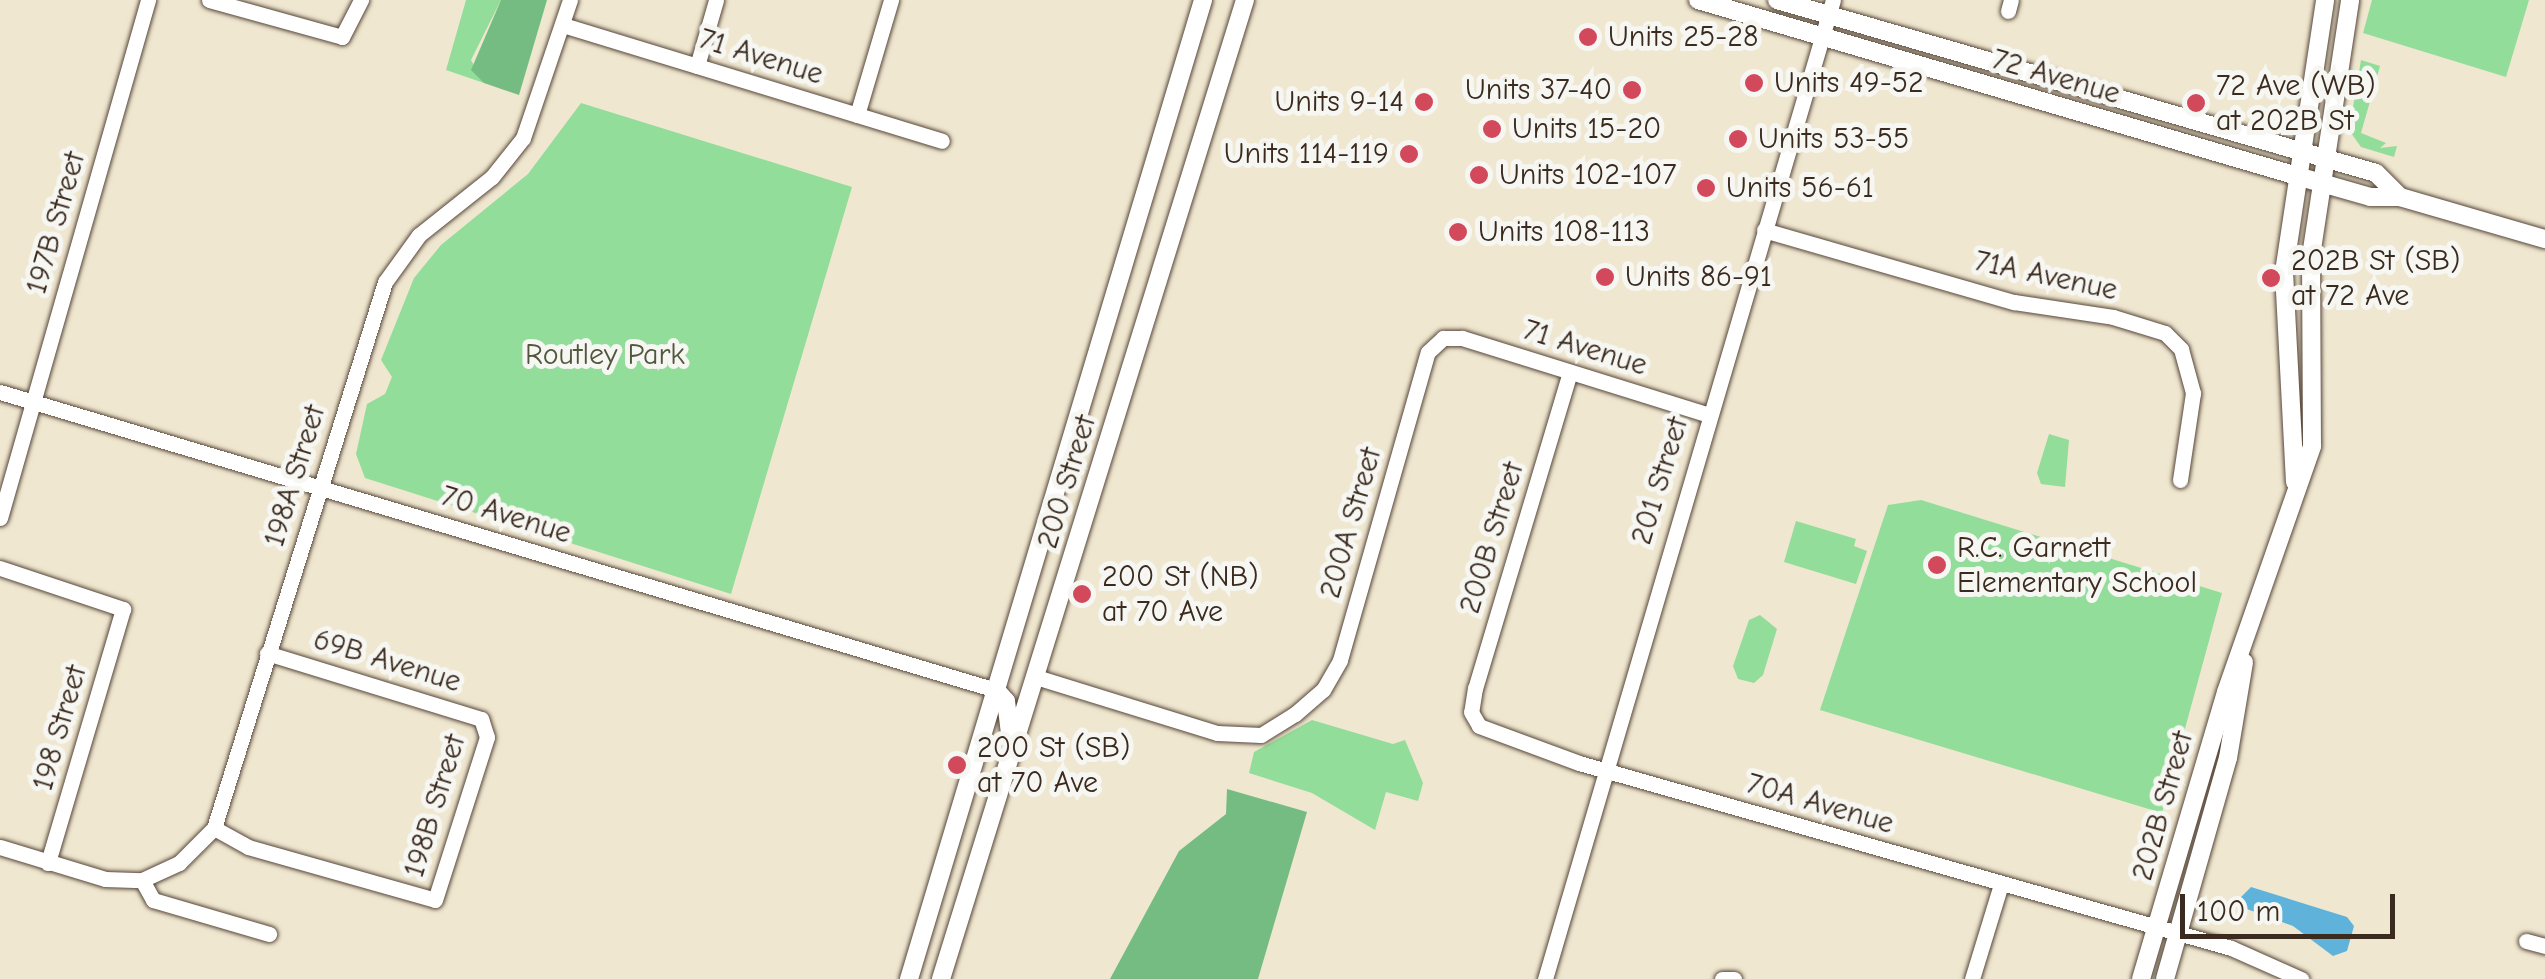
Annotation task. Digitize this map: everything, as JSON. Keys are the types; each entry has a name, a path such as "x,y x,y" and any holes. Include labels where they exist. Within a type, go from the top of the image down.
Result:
{"main road":[{"name":"200 Street","path":"909,979 1203,0"},
{"name":"200 Street","path":"941,979 1244,0"},
{"name":"72 Avenue","path":"1698,0 2297,176 2400,197 2545,239"},
{"name":"72 Avenue","path":"1777,0 1830,8 2376,173 2400,197"},
{"name":"202B Street","path":"2296,487 2283,300 2297,176 2325,0"},
{"name":"202B Street","path":"2141,979 2226,692 2244,652 2312,446 2309,294 2350,0"},
{"name":"202B Street","path":"2165,979 2243,697 2244,652"},
{"path":"996,690 1011,720 1012,755"}],"street":[{"name":"197B Street","path":"0,518 148,0"},
{"path":"209,0 324,34 347,34 362,0"},
{"path":"563,25 570,0"},
{"path":"697,66 716,0"},
{"path":"856,115 891,0"},
{"name":"201 Street","path":"1545,979 1830,8"},
{"name":"71 Avenue","path":"563,25 942,141"},
{"name":"198A Street","path":"142,880 179,863 214,828 385,282 418,235 508,159 539,104 563,25"},
{"name":"71A Avenue","path":"1764,230 2014,302 2165,333 2181,349 2193,393 2180,480"},
{"name":"71 Avenue","path":"1443,338 1462,338 1709,416"},
{"name":"200A Street","path":"1036,677 1217,733 1260,735 1295,714 1323,690 1340,660 1428,352 1443,338"},
{"name":"200B Street","path":"1474,720 1475,688 1570,372"},
{"name":"70 Avenue","path":"0,392 996,690"},
{"name":"198 Street","path":"0,568 123,609 48,863"},
{"name":"69B Avenue","path":"267,653 481,719 487,727"},
{"name":"70A Avenue","path":"1474,720 1498,736 1604,769 2156,928"},
{"name":"198B Street","path":"214,828 248,847 435,900 487,727"},
{"path":"0,847 105,879 142,880 153,900 269,934"},
{"path":"1972,979 2001,884"},
{"path":"2156,928 2261,958 2302,979"},
{"path":"2526,941 2545,946"}],"green space":[{"path":"466,0 501,0 471,60 484,83 446,70"},
{"path":"501,0 547,0 519,95 484,83 471,70"},
{"path":"2372,0 2529,0 2506,77 2363,33"},
{"path":"2361,60 2380,66 2361,133 2386,143 2380,148 2397,146 2394,157 2361,147 2349,130"},
{"name":"Routley Park","path":"581,103 852,187 731,594 365,478 356,454 367,404 385,394 392,377 381,360 414,278 441,245 528,174"},
{"path":"2049,434 2069,440 2065,487 2041,484 2037,473"},
{"path":"1921,500 2222,593 2162,813 1820,710 1888,505"},
{"path":"1796,521 1856,539 1854,546 1867,551 1856,584 1784,562"},
{"path":"1760,615 1777,629 1763,675 1754,683 1738,679 1733,666 1749,620"},
{"path":"1312,720 1393,744 1405,740 1423,783 1418,801 1386,792 1375,830 1312,793 1249,773 1254,752"},
{"path":"1227,789 1307,812 1258,979 1110,979 1179,851 1226,814"}],"water":[{"path":"2251,887 2347,917 2354,926 2347,951 2333,956 2293,926 2244,908 2241,897"}],"place":[{"name":"Units 25-28","path":"1588,37"},
{"name":"Units 49-52","path":"1754,83"},
{"name":"Units 37-40","path":"1632,90"},
{"name":"Units 9-14","path":"1424,102"},
{"name":"72 Ave (WB) at 202B St","path":"2196,103"},
{"name":"Units 15-20","path":"1492,129"},
{"name":"Units 53-55","path":"1738,139"},
{"name":"Units 114-119","path":"1409,154"},
{"name":"Units 102-107","path":"1479,175"},
{"name":"Units 56-61","path":"1706,188"},
{"name":"Units 108-113","path":"1458,232"},
{"name":"Units 86-91","path":"1605,277"},
{"name":"202B St (SB) at 72 Ave","path":"2271,278"},
{"name":"R.C. Garnett Elementary School","path":"1937,565"},
{"name":"200 St (NB) at 70 Ave","path":"1082,594"},
{"name":"200 St (SB) at 70 Ave","path":"957,765"}]}
